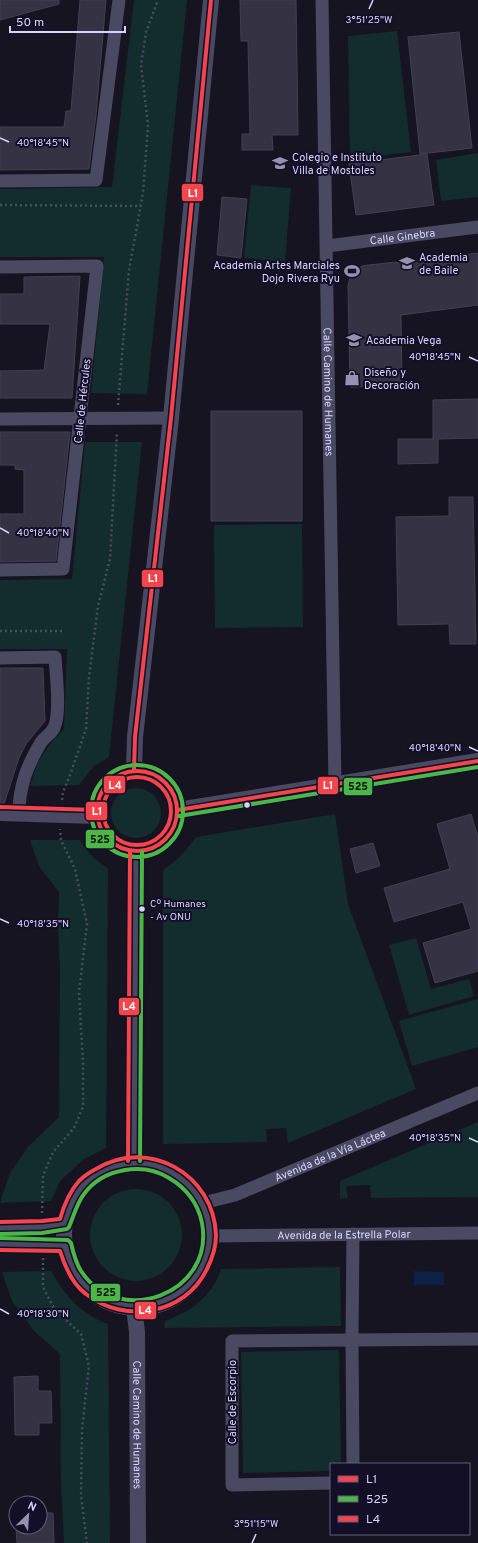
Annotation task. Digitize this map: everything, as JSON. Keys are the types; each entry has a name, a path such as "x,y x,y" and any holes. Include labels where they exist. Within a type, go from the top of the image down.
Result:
{"street":[{"path":"0,181 96,180 119,0"},
{"path":"134,771 136,730 171,418 211,0"},
{"name":"Calle Camino de Humanes","path":"322,0 335,784"},
{"name":"Calle Ginebra","path":"327,246 478,226"},
{"name":"Calle de Hércules","path":"0,267 97,266 64,569 0,570"},
{"path":"0,419 171,418"},
{"path":"0,658 55,657 58,713 54,728 41,742 28,767 19,796 19,813"},
{"path":"178,810 478,762"},
{"path":"134,771 145,771 164,781 172,790 176,799 178,810 176,823 170,835 160,844 148,850 136,852 121,849 109,841 100,830 96,816 97,803 102,790 110,780 121,774 134,771"},
{"path":"0,814 19,813 96,816"},
{"path":"134,1161 136,852"},
{"name":"Avenida de la Vía Láctea","path":"203,1203 235,1195 478,1093"},
{"path":"134,1161 155,1164 175,1172 191,1186 203,1203 208,1219 210,1236 206,1258 195,1279 178,1295 157,1304 134,1308 118,1305 107,1301 88,1289 77,1276 69,1262 65,1245 64,1224 72,1200 88,1180 109,1167 134,1161"},
{"path":"0,1228 42,1227 64,1224"},
{"name":"Avenida de la Estrella Polar","path":"210,1236 478,1233"},
{"path":"353,1463 352,1340 354,1234"},
{"path":"0,1244 65,1245"},
{"name":"Calle Camino de Humanes","path":"134,1308 136,1332 138,1543"},
{"name":"Calle de Escorpio","path":"330,1483 232,1485 232,1341 478,1339"}],"path":[{"path":"42,1227 43,1176 53,1152 74,1128 83,1107 83,1063 79,992 87,924 75,869 61,840 60,815 63,792 86,728 89,677 98,606 110,559 118,418 129,270 141,206 148,125 141,66 146,32 158,0"},
{"path":"0,205 141,206"},
{"path":"0,632 64,631"},
{"path":"43,1244 43,1287 55,1310 81,1334 89,1366 82,1429 81,1495 87,1543"}],"green space":[{"path":"134,0 187,0 147,394 91,393 104,257 0,257 0,189 112,187"},
{"path":"397,31 411,152 350,159 348,36"},
{"path":"478,153 478,197 441,201 436,160"},
{"path":"251,185 291,188 285,262 244,258"},
{"path":"85,442 142,442 109,757 93,767 79,785 30,786 38,762 50,744 64,729 67,649 0,649 0,580 72,579"},
{"path":"302,524 303,627 215,628 214,525"},
{"path":"136,788 146,790 154,795 159,803 161,813 159,823 154,831 146,836 136,838 126,836 118,831 113,823 111,813 113,803 118,795 126,790"},
{"path":"335,814 348,904 416,1089 288,1143 286,1128 266,1129 267,1142 163,1144 163,870 173,863 189,847 196,837"},
{"path":"30,840 80,840 92,856 108,868 106,1148 84,1159 60,1181 51,1201 0,1203 10,1173 28,1147 59,1117 59,892 40,868"},
{"path":"416,938 431,989 469,979 474,996 409,1015 389,945"},
{"path":"478,999 478,1047 412,1066 399,1021"},
{"path":"478,1122 478,1197 371,1198 370,1185 346,1186 348,1198 340,1199 340,1181"},
{"path":"136,1189 154,1192 169,1202 179,1217 182,1235 179,1253 169,1268 154,1278 136,1281 118,1278 103,1268 93,1253 90,1235 93,1217 103,1202 118,1192"},
{"path":"340,1267 341,1326 164,1328 165,1321 192,1308 206,1295 212,1288 221,1269"},
{"path":"51,1271 68,1296 75,1303 90,1315 108,1324 110,1543 64,1543 61,1482 60,1354 34,1331 12,1301 2,1272"},
{"path":"339,1350 341,1463 330,1463 330,1471 243,1473 241,1352"}],"water":[{"path":"414,1271 444,1272 444,1285 414,1285"}],"building":[{"path":"0,0 59,0 59,4 0,20"},
{"path":"80,0 106,0 96,115 89,169 0,170 0,127 64,127 66,111 71,111"},
{"path":"240,0 296,0 298,135 272,135 273,150 242,150 242,134 250,134 248,41 241,41"},
{"path":"459,32 472,148 420,154 408,37"},
{"path":"427,154 434,205 356,215 349,164"},
{"path":"222,197 247,199 241,258 217,255"},
{"path":"478,253 478,305 401,315 402,386 350,387 348,286 350,277 355,271 362,266"},
{"path":"80,276 72,398 0,398 0,371 44,370 50,324 0,324 0,294 24,294 24,277"},
{"path":"478,399 478,438 438,439 438,463 398,464 398,439 433,439 433,400"},
{"path":"211,411 302,411 302,521 211,521"},
{"path":"0,432 70,432 56,561 0,562 0,514 24,514 24,470 15,469 15,465 0,465"},
{"path":"449,497 473,497 476,644 450,644 449,624 398,625 396,517 449,516"},
{"path":"0,668 43,668 45,721 26,744 19,758 4,804 0,804"},
{"path":"471,814 478,837 478,971 435,983 423,943 471,929 463,902 394,922 384,888 450,869 437,824"},
{"path":"373,843 380,866 356,873 350,849"},
{"path":"38,1376 38,1391 51,1391 52,1423 39,1423 39,1435 15,1435 14,1377"},
{"path":"48,1513 53,1513 54,1543 17,1543 16,1535 48,1535"}],"transit line":[{"name":"L1","path":"134,771 135,737 171,418 211,0"},
{"name":"L1","path":"178,810 478,761"},
{"name":"525","path":"128,765 146,765 163,772 176,785 183,802 183,811 183,820 176,837 163,850 146,857 128,857 111,850 98,837 91,820 91,802 98,785 111,772 128,765"},
{"name":"525","path":"179,816 478,767"},
{"name":"L1","path":"129,771 145,771 166,782 177,803 177,811 177,819 166,840 145,851 129,851 115,845 108,840 103,833 97,819 97,803 103,789 108,782 115,777 129,771"},
{"name":"L4","path":"130,777 144,777 156,782 166,792 171,804 171,811 171,818 166,830 156,840 144,845 130,845 118,840 108,830 103,818 103,804 108,792 118,782 130,777"},
{"name":"L4","path":"0,807 96,810"},
{"name":"L4","path":"128,1161 130,852"},
{"name":"525","path":"140,1161 142,852"},
{"name":"L4","path":"0,1222 60,1219 70,1194 75,1185 83,1177 116,1160 136,1157 156,1160 175,1167 191,1179 204,1194 212,1213 216,1235 211,1261 197,1285 184,1297 169,1305 152,1310 135,1311 118,1309 101,1303 86,1294 73,1280 64,1263 60,1251 0,1250"},
{"name":"525","path":"0,1234 42,1233 67,1229 77,1205 92,1185 112,1173 136,1169 159,1173 181,1186 198,1209 202,1223 202,1248 194,1269 179,1285 161,1295 139,1300 118,1298 98,1289 81,1271 76,1261 71,1243 68,1240 0,1238"}],"place":[{"name":"Colegio e Instituto Villa de Mostoles","path":"280,163"},
{"name":"Academia de Baile","path":"407,263"},
{"name":"Academia Artes Marciales Dojo Rivera Ryu","path":"352,271"},
{"name":"Academia Vega","path":"354,340"},
{"name":"Diseño y Decoración","path":"352,378"},
{"name":"Cº Humanes - Av ONU","path":"142,909"}]}
